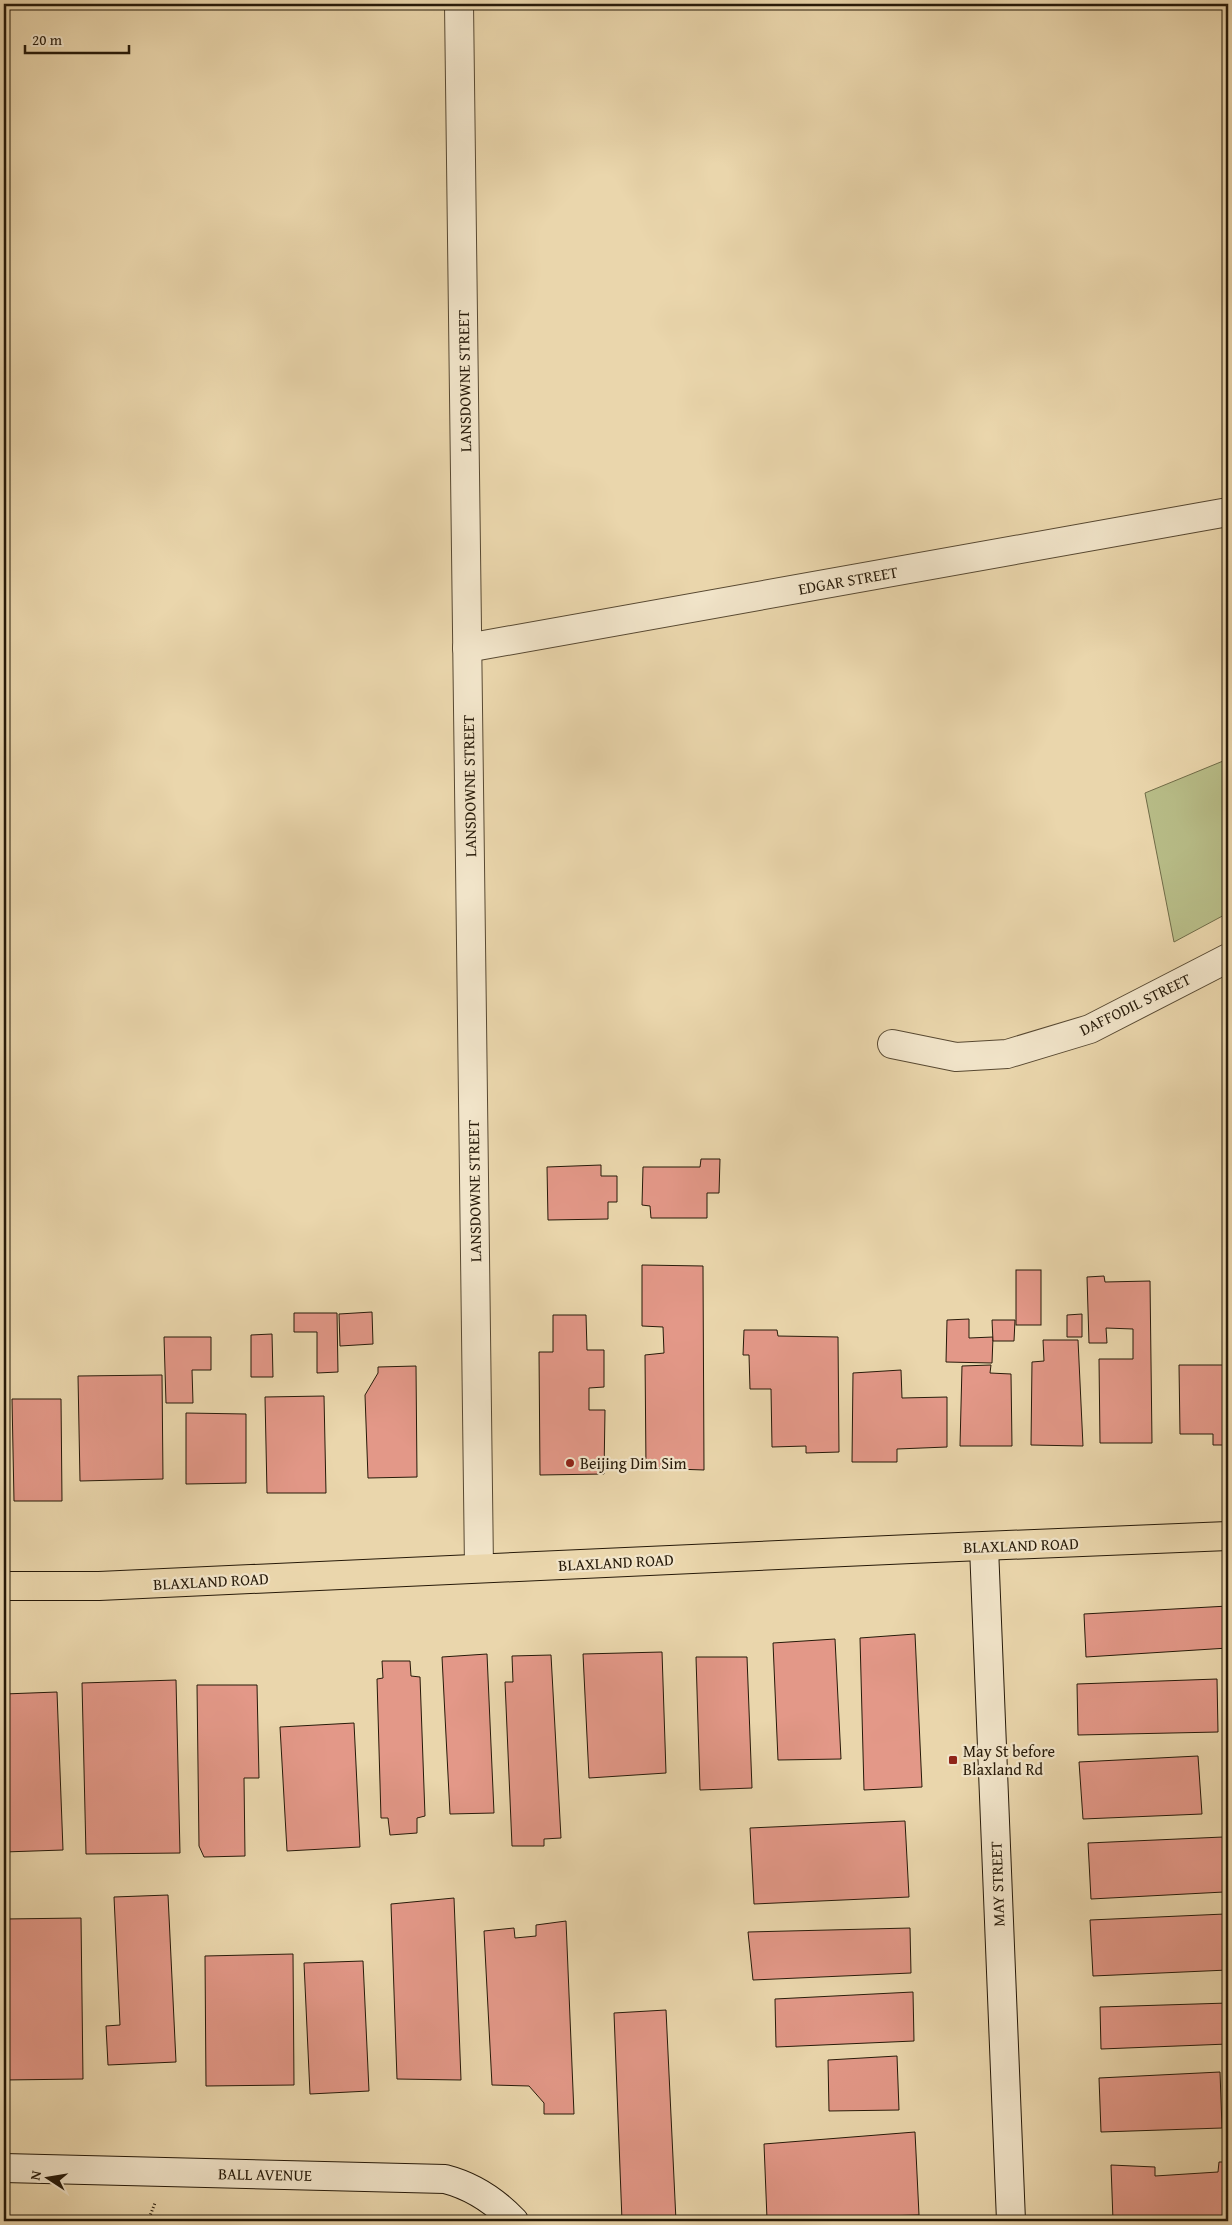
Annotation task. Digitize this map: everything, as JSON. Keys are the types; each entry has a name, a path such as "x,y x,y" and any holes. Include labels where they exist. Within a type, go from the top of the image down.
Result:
{"main road":[{"name":"BLAXLAND ROAD","path":"4,1586 99,1586 1228,1536"}],"street":[{"name":"LANSDOWNE STREET","path":"459,4 479,1568"},
{"name":"EDGAR STREET","path":"467,648 1228,512"},
{"name":"DAFFODIL STREET","path":"892,1044 956,1056 1007,1054 1090,1029 1228,958"},
{"name":"MAY STREET","path":"984,1547 1011,2221"},
{"name":"BALL AVENUE","path":"4,2168 445,2179 464,2184 478,2192 514,2221"}],"green space":[{"path":"1228,759 1228,913 1174,942 1145,793"}],"building":[{"path":"701,1159 720,1159 719,1193 707,1193 707,1218 651,1218 650,1206 642,1205 643,1167 700,1167"},
{"path":"601,1165 601,1176 617,1176 617,1202 608,1202 608,1219 548,1220 547,1167"},
{"path":"642,1265 703,1266 704,1470 646,1468 645,1355 664,1353 663,1327 642,1326"},
{"path":"1016,1270 1041,1270 1041,1325 1016,1325"},
{"path":"1104,1276 1105,1282 1150,1281 1152,1443 1100,1443 1099,1359 1133,1359 1133,1329 1106,1328 1107,1343 1089,1343 1087,1277"},
{"path":"372,1312 373,1344 340,1346 339,1314"},
{"path":"294,1313 337,1313 338,1372 317,1373 317,1332 294,1332"},
{"path":"1082,1314 1082,1337 1067,1337 1067,1315"},
{"path":"553,1315 586,1315 587,1350 604,1350 604,1387 589,1388 589,1410 605,1410 604,1474 540,1475 539,1352 553,1352"},
{"path":"969,1319 969,1338 993,1337 992,1363 946,1362 947,1320"},
{"path":"992,1320 1015,1320 1014,1341 993,1341"},
{"path":"744,1330 777,1330 778,1336 838,1337 839,1452 806,1453 806,1446 772,1447 771,1389 750,1389 749,1355 743,1355"},
{"path":"272,1334 273,1377 251,1377 251,1335"},
{"path":"164,1337 211,1337 211,1370 192,1370 193,1403 166,1403"},
{"path":"1043,1340 1078,1340 1083,1446 1031,1445 1032,1362 1044,1361"},
{"path":"991,1365 990,1373 1011,1374 1012,1446 960,1446 962,1366"},
{"path":"1179,1365 1228,1365 1228,1445 1213,1445 1213,1434 1180,1434"},
{"path":"416,1366 417,1477 368,1478 365,1395 378,1373 378,1367"},
{"path":"901,1370 902,1398 947,1397 947,1447 897,1449 897,1462 852,1462 853,1373"},
{"path":"162,1375 163,1479 80,1481 78,1376"},
{"path":"324,1396 326,1493 267,1493 265,1397"},
{"path":"12,1399 61,1399 62,1501 14,1501"},
{"path":"186,1413 246,1414 246,1483 186,1484"},
{"path":"1228,1606 1228,1648 1086,1657 1084,1614"},
{"path":"915,1634 922,1787 864,1790 860,1638"},
{"path":"835,1639 841,1759 778,1760 773,1643"},
{"path":"662,1652 666,1773 589,1778 583,1654"},
{"path":"487,1654 494,1813 450,1814 442,1657"},
{"path":"551,1655 561,1838 544,1839 544,1846 512,1846 505,1682 513,1682 512,1656"},
{"path":"696,1657 747,1657 752,1788 700,1790"},
{"path":"382,1661 410,1661 411,1676 420,1677 425,1816 417,1818 417,1833 390,1835 388,1818 381,1818 377,1679 383,1678"},
{"path":"1217,1679 1218,1732 1078,1735 1077,1684"},
{"path":"176,1680 180,1853 86,1854 82,1683"},
{"path":"197,1685 257,1685 259,1778 244,1778 245,1856 204,1857 199,1846"},
{"path":"57,1692 63,1850 4,1852 4,1694"},
{"path":"354,1723 360,1847 287,1851 280,1727"},
{"path":"1198,1756 1202,1814 1083,1819 1079,1762"},
{"path":"905,1821 909,1897 754,1904 750,1828"},
{"path":"1223,1837 1224,1892 1091,1899 1088,1843"},
{"path":"168,1895 176,2062 108,2065 106,2026 120,2025 114,1897"},
{"path":"454,1898 461,2080 397,2079 391,1904"},
{"path":"1225,1914 1228,1970 1093,1976 1090,1920"},
{"path":"81,1918 83,2079 4,2080 4,1919"},
{"path":"566,1921 574,2114 544,2114 544,2103 529,2086 492,2085 484,1931 514,1928 515,1938 536,1936 536,1925"},
{"path":"910,1928 911,1973 753,1980 748,1932"},
{"path":"293,1954 294,2085 206,2086 205,1956"},
{"path":"363,1961 369,2091 310,2094 304,1963"},
{"path":"913,1992 914,2041 776,2047 775,1999"},
{"path":"1228,2003 1228,2044 1101,2049 1100,2007"},
{"path":"666,2010 676,2221 622,2221 614,2013"},
{"path":"897,2056 899,2110 829,2111 828,2060"},
{"path":"1220,2072 1222,2128 1101,2132 1099,2078"},
{"path":"915,2132 919,2215 767,2219 764,2144"},
{"path":"1219,2162 1228,2162 1228,2221 1113,2221 1111,2165 1155,2167 1155,2176 1218,2172"}],"place":[{"name":"Beijing Dim Sim","path":"570,1463"},
{"name":"May St before Blaxland Rd","path":"953,1760"}]}
